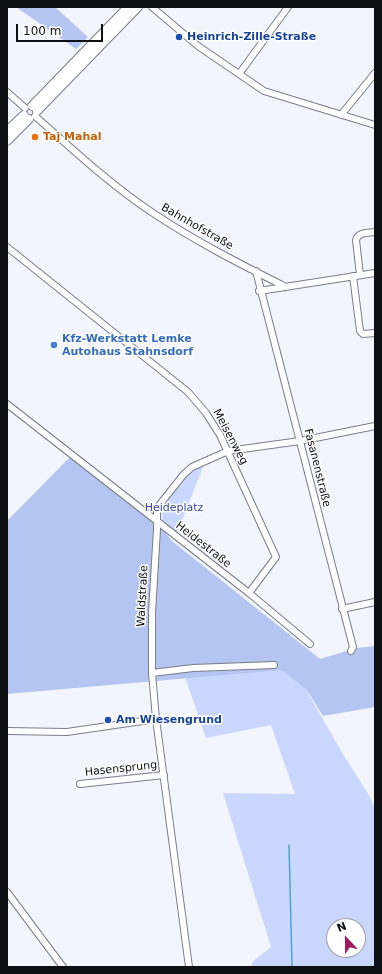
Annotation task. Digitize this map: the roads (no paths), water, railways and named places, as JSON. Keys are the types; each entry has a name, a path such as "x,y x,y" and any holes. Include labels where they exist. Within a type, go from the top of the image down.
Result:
{"street":[{"path":"7,141 30,112 128,7"},
{"path":"7,131 30,112 138,7"},
{"path":"152,7 198,46 264,91 375,125"},
{"path":"239,74 288,7"},
{"path":"341,115 375,73"},
{"name":"Bahnhofstraße","path":"7,92 85,160 153,213 220,254 286,287"},
{"path":"375,232 360,234 357,236 356,240 356,276 360,331 363,334 375,333"},
{"name":"Meisenweg","path":"7,247 188,392 206,413 228,451 276,557 249,593"},
{"name":"Fasanenstraße","path":"256,271 259,290 353,647 351,651"},
{"path":"259,290 375,273"},
{"name":"Heidestraße","path":"7,404 249,593 310,644"},
{"path":"156,521 157,508 184,474 192,467 228,451 300,442 375,426"},
{"name":"Waldstraße","path":"152,673 152,613 157,529 156,521"},
{"path":"342,609 375,602"},
{"path":"189,967 156,719 152,673 193,668 274,665"},
{"path":"7,731 68,732 156,719"},
{"name":"Hasensprung","path":"80,784 164,775"},
{"path":"7,892 63,967"}],"waterway":[{"path":"289,845 292,967"}],"place":[{"name":"Heinrich-Zille-Straße","path":"179,37"},
{"name":"Taj Mahal","path":"35,137"},
{"name":"Kfz-Werkstatt Lemke Autohaus Stahnsdorf","path":"54,345"},
{"name":"Am Wiesengrund","path":"108,720"}],"park label":[{"name":"Heideplatz","path":"174,508"}]}
